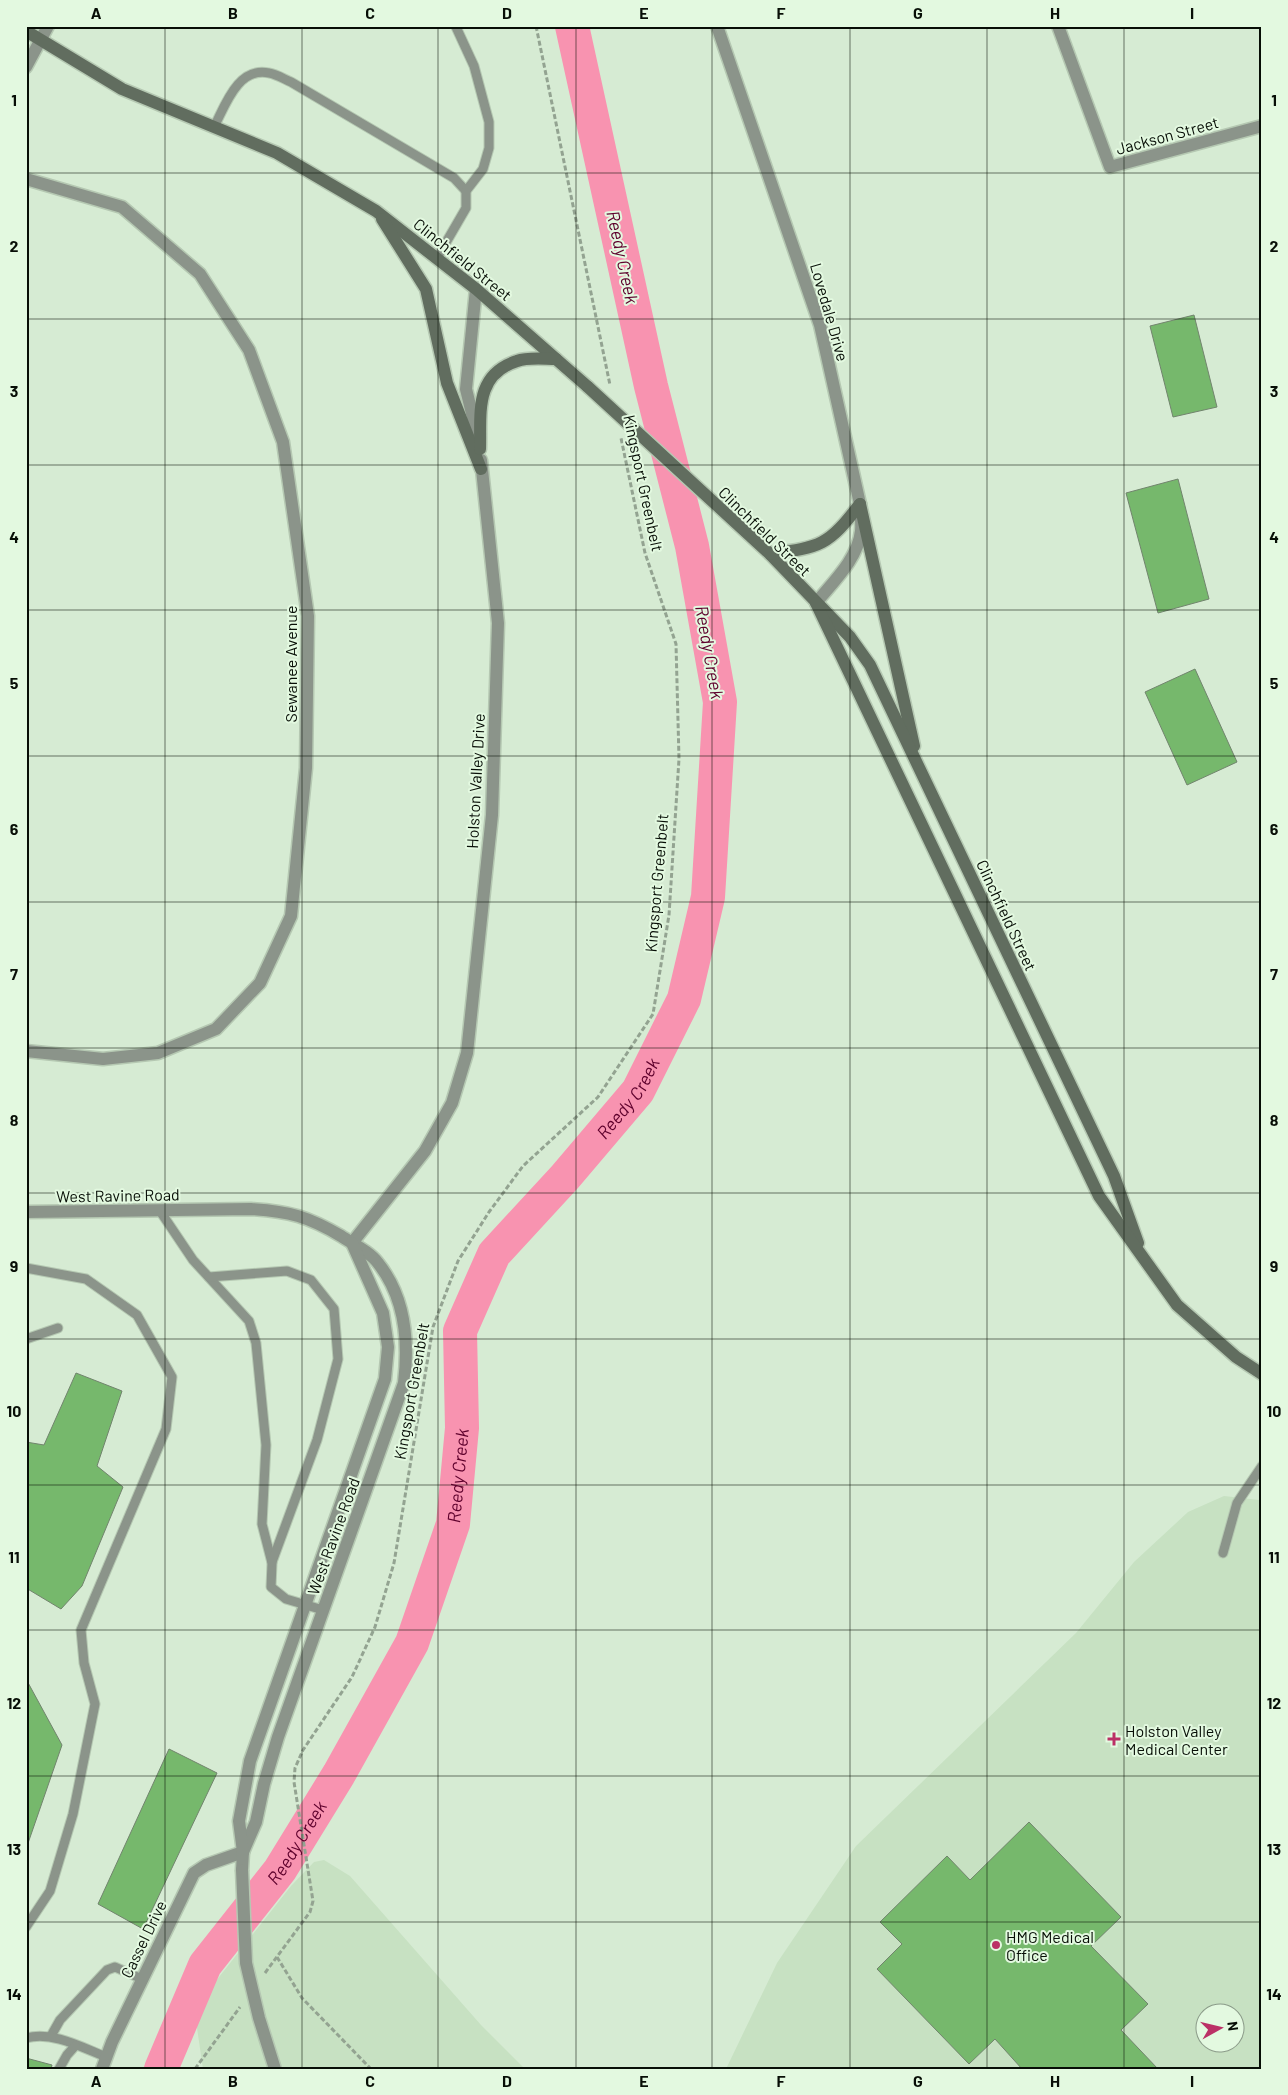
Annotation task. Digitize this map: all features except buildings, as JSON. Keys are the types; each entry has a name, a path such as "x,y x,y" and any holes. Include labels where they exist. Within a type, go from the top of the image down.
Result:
{"main road":[{"name":"Clinchfield Street","path":"26,31 122,89 277,153 376,210 476,289 588,387 770,554 816,604 850,637 870,664 1114,1176 1143,1256"},
{"path":"376,210 426,288 448,383 481,468"},
{"path":"480,449 481,395 494,372 518,360 556,359"},
{"path":"770,554 803,550 829,539 839,532 860,504"},
{"path":"860,504 919,767"},
{"name":"Clinchfield Street","path":"816,604 1093,1186 1177,1305 1236,1357 1262,1374"}],"street":[{"path":"26,67 48,26"},
{"name":"Lovedale Drive","path":"717,26 820,325 860,504 861,532 857,545 850,559 816,604"},
{"name":"Jackson Street","path":"1058,26 1110,167 1262,126"},
{"name":"Sewanee Avenue","path":"26,179 122,207 200,274 249,350 284,442 308,616 306,768 290,916 260,983 216,1029 158,1053 102,1059 26,1051"},
{"name":"Holston Valley Drive","path":"352,1243 424,1151 452,1103 467,1053 492,815 498,623 480,449 466,389 476,289"},
{"name":"West Ravine Road","path":"26,1212 251,1209 286,1211 319,1223 352,1243 378,1262 392,1284 402,1313 406,1333 404,1384 278,1737 264,1784 256,1822 243,1852"},
{"name":"West Ravine Road","path":"275,2069 258,2018 246,1963 243,1852 239,1821 250,1762 379,1400 388,1361 387,1331 383,1313 352,1243"},
{"name":"Cassel Drive","path":"104,2063 142,1979 194,1874 206,1865 243,1852"}],"lane":[{"path":"436,258 466,208 466,191 484,169 490,148 489,122 474,66 456,27"},
{"path":"214,127 236,85 249,74 268,72 291,82 454,178 466,191"},
{"path":"160,1211 193,1260 250,1321 256,1343 266,1445 262,1524 272,1563 271,1587 286,1599 323,1610"},
{"path":"26,1268 86,1279 137,1314 172,1377 166,1429 81,1630 84,1663 95,1704 73,1814 50,1892 26,1927"},
{"path":"209,1277 287,1271 311,1280 334,1309 338,1358 317,1440 272,1563"},
{"path":"26,1340 58,1328"},
{"path":"1223,1553 1237,1503 1262,1466"},
{"path":"51,2036 60,2020 107,1970 115,1968 142,1979"},
{"path":"26,2038 37,2035 51,2036 76,2046 104,2063"},
{"path":"59,2069 67,2055 76,2046"}],"path":[{"path":"536,26 611,388"},
{"name":"Kingsport Greenbelt","path":"309,1864 294,1782 294,1768 303,1750 352,1678 375,1627 394,1563 433,1327 458,1261 489,1212 523,1166 598,1097 653,1014 669,915 679,759 676,644 645,553 621,436"},
{"path":"277,1957 302,1998 371,2069"}],"shaded area":[{"name":"Holston Valley Medical Center","path":"1262,1495 1262,2069 726,2069 777,1963 856,1846 1076,1633 1134,1562 1188,1512 1224,1496 1259,1500"},
{"path":"324,1860 350,1876 481,2025 525,2069 203,2069 196,2021 208,1991 291,1886 314,1862"}],"waterway":[{"name":"Reedy Creek","path":"161,2069 205,1965 280,1870 339,1774 412,1643 453,1524 462,1428 460,1331 494,1254 565,1177 638,1091 684,999 708,897 720,702 692,546 651,386 572,26"}],"place":[{"name":"Holston Valley Medical Center","path":"1114,1739"},
{"name":"HMG Medical Office","path":"996,1945"}]}
